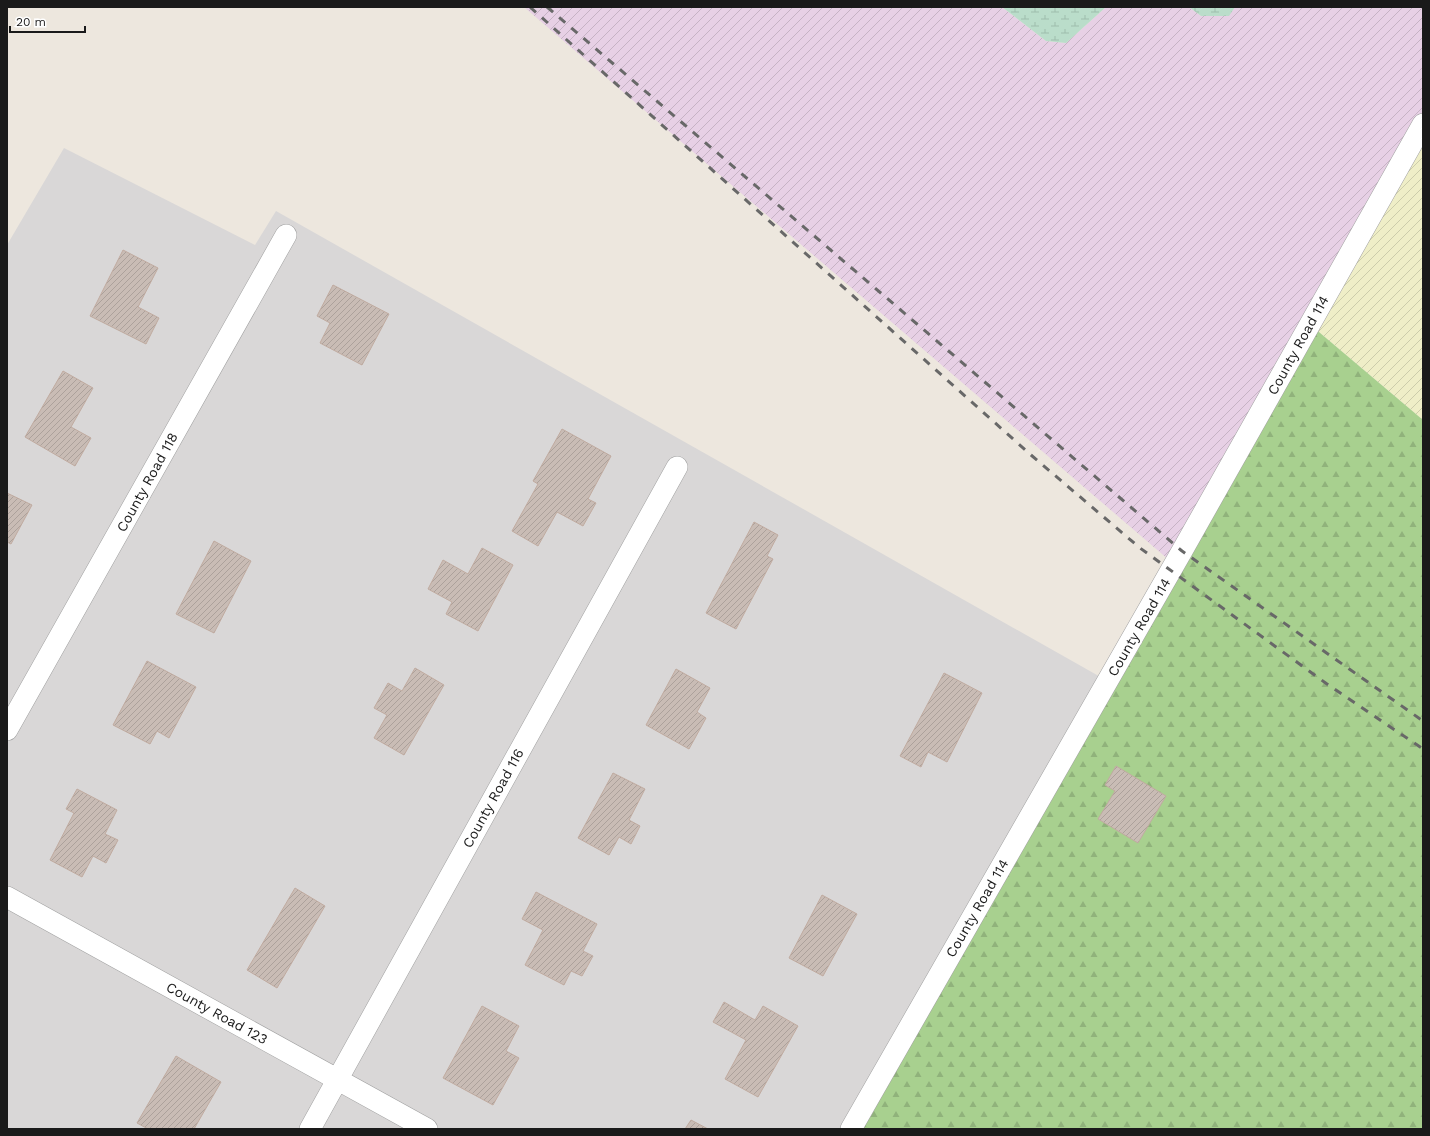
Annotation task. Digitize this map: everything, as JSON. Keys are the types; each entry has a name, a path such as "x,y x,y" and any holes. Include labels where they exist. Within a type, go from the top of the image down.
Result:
{"street":[{"name":"County Road 114","path":"851,1129 1182,551 1423,124"},
{"name":"County Road 118","path":"7,730 286,235"},
{"name":"County Road 116","path":"310,1129 676,467"},
{"name":"County Road 123","path":"7,896 427,1129"}],"shaded area":[{"path":"524,7 1002,7 1046,41 1066,43 1106,7 1189,7 1201,16 1228,16 1235,7 1423,7 1423,137 1176,566"},
{"path":"64,148 255,245 276,211 1104,679 848,1129 7,1129 7,245"}],"green space":[{"path":"1002,7 1106,7 1066,43 1046,41"},
{"path":"1189,7 1235,7 1229,16 1201,16"},
{"path":"1423,137 1423,420 1313,327"},
{"path":"1313,327 1423,420 1423,1129 848,1129"}],"building":[{"path":"123,250 158,268 138,307 159,318 146,344 90,316"},
{"path":"333,285 389,314 362,365 320,343 330,323 317,316"},
{"path":"63,371 93,388 71,427 91,438 75,466 25,437"},
{"path":"562,429 611,456 588,499 596,503 583,526 557,512 538,546 512,531 538,484 533,481"},
{"path":"7,493 32,505 11,544 7,542"},
{"path":"754,522 778,535 767,556 773,559 736,629 706,613"},
{"path":"214,541 251,561 214,633 176,614"},
{"path":"482,548 513,565 478,631 446,614 452,602 428,589 443,560 468,574"},
{"path":"147,661 196,687 169,738 157,731 150,744 113,725"},
{"path":"415,668 444,685 404,755 374,738 387,715 374,708 388,683 402,691"},
{"path":"676,669 710,688 697,712 706,718 689,749 646,725"},
{"path":"944,673 982,693 947,762 928,752 921,767 900,756"},
{"path":"1116,766 1166,796 1138,843 1098,819 1115,791 1105,785"},
{"path":"613,773 645,789 629,820 640,826 631,844 619,837 609,855 578,838"},
{"path":"77,789 117,810 105,834 118,840 106,863 93,856 82,877 50,860 74,813 66,809"},
{"path":"295,888 325,906 277,988 247,970"},
{"path":"536,892 597,924 583,951 593,956 582,976 571,971 564,985 525,965 543,930 522,919"},
{"path":"822,895 857,914 823,976 789,958"},
{"path":"724,1002 755,1020 763,1006 798,1026 758,1097 725,1079 746,1040 713,1022"},
{"path":"482,1006 519,1026 506,1051 519,1058 493,1105 443,1078"},
{"path":"176,1056 221,1082 194,1129 148,1129 137,1123"},
{"path":"691,1120 708,1129 685,1129"}],"railway":[{"path":"530,7 1031,455 1140,548 1327,684 1423,749"},
{"path":"547,7 1182,551 1423,721"}]}
